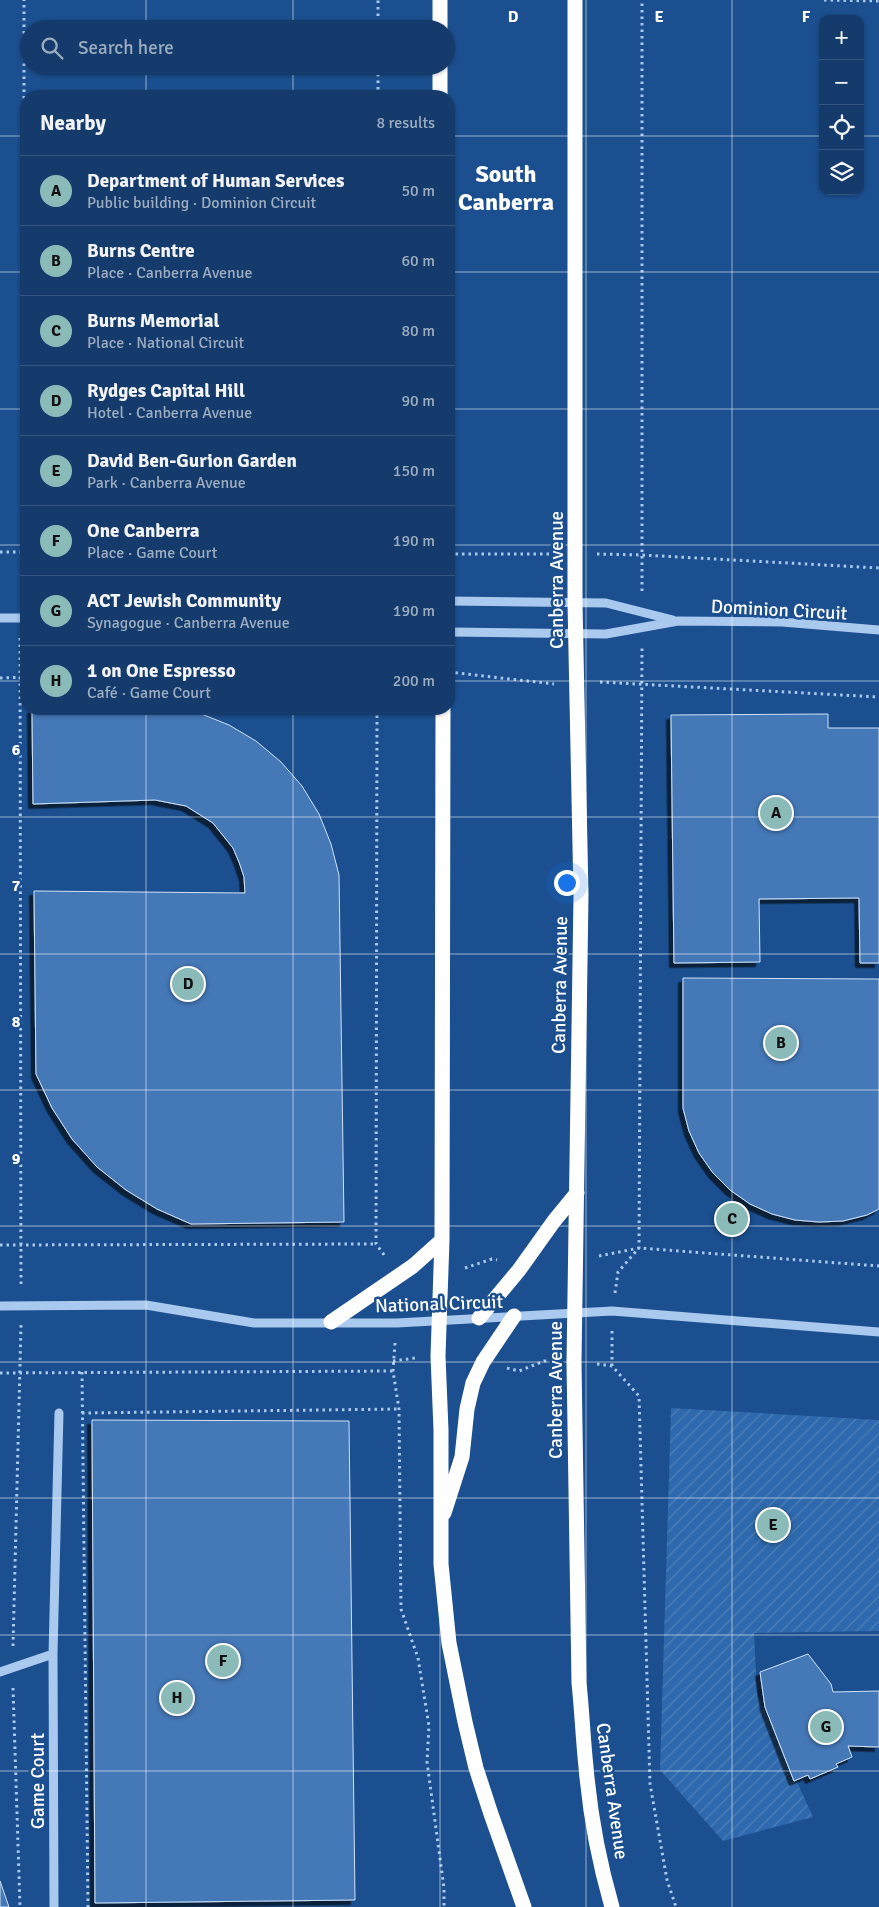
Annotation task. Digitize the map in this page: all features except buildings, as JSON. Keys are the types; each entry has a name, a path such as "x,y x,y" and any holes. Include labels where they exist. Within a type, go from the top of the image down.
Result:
{"highway":[{"path":"440,0 440,20"},
{"name":"Canberra Avenue","path":"575,0 576,633 581,895 574,1362 579,1683 591,1809 597,1846 612,1907"},
{"path":"440,75 440,90"},
{"path":"443,715 442,1240 438,1356 441,1430 441,1564 446,1615 458,1694 476,1768 502,1848 524,1907"},
{"path":"479,1318 519,1270 577,1192"},
{"path":"331,1322 413,1266 442,1240"},
{"path":"441,1524 460,1467 467,1409 473,1383 482,1362 514,1316"}],"street":[{"name":"Dominion Circuit","path":"455,601 606,603 678,621"},
{"path":"0,618 20,618"},
{"name":"Dominion Circuit","path":"455,632 606,634 678,621 782,622 879,630"},
{"name":"National Circuit","path":"0,1306 146,1305 254,1323 397,1323 612,1311 879,1332"},
{"name":"Game Court","path":"54,1907 53,1654 59,1413"},
{"path":"0,1672 53,1654"}],"path":[{"path":"24,0 24,20"},
{"path":"378,0 378,20"},
{"path":"642,0 642,555"},
{"path":"824,0 879,1"},
{"path":"24,75 24,90"},
{"path":"378,75 378,90"},
{"path":"0,552 20,552"},
{"path":"455,554 642,555 879,568"},
{"path":"455,673 556,684 570,680 879,697"},
{"path":"0,678 20,677"},
{"path":"642,684 639,1248 879,1266"},
{"path":"20,715 22,1246 21,1373 13,1668 20,1907"},
{"path":"0,1245 376,1244 377,715"},
{"path":"393,1361 399,1409 401,1609 418,1658 429,1726 427,1762 444,1888 444,1907"},
{"path":"519,1371 544,1361"},
{"path":"612,1366 639,1396 650,1784 667,1880 676,1907"},
{"path":"0,1373 393,1371"},
{"path":"82,1372 88,1907"},
{"path":"59,1413 399,1409"}],"shaded area":[{"path":"671,1408 879,1420 879,1631 754,1633 757,1694 813,1817 723,1841 660,1770"}],"place":[{"name":"Department of Human Services","path":"776,813"},
{"name":"Rydges Capital Hill","path":"188,984"},
{"name":"Burns Centre","path":"781,1043"},
{"name":"Burns Memorial","path":"732,1219"},
{"name":"David Ben-Gurion Garden","path":"773,1525"},
{"name":"One Canberra","path":"223,1661"},
{"name":"1 on One Espresso","path":"177,1698"},
{"name":"ACT Jewish Community","path":"826,1727"}],"district":[{"name":"South Canberra","path":"506,188"}]}
